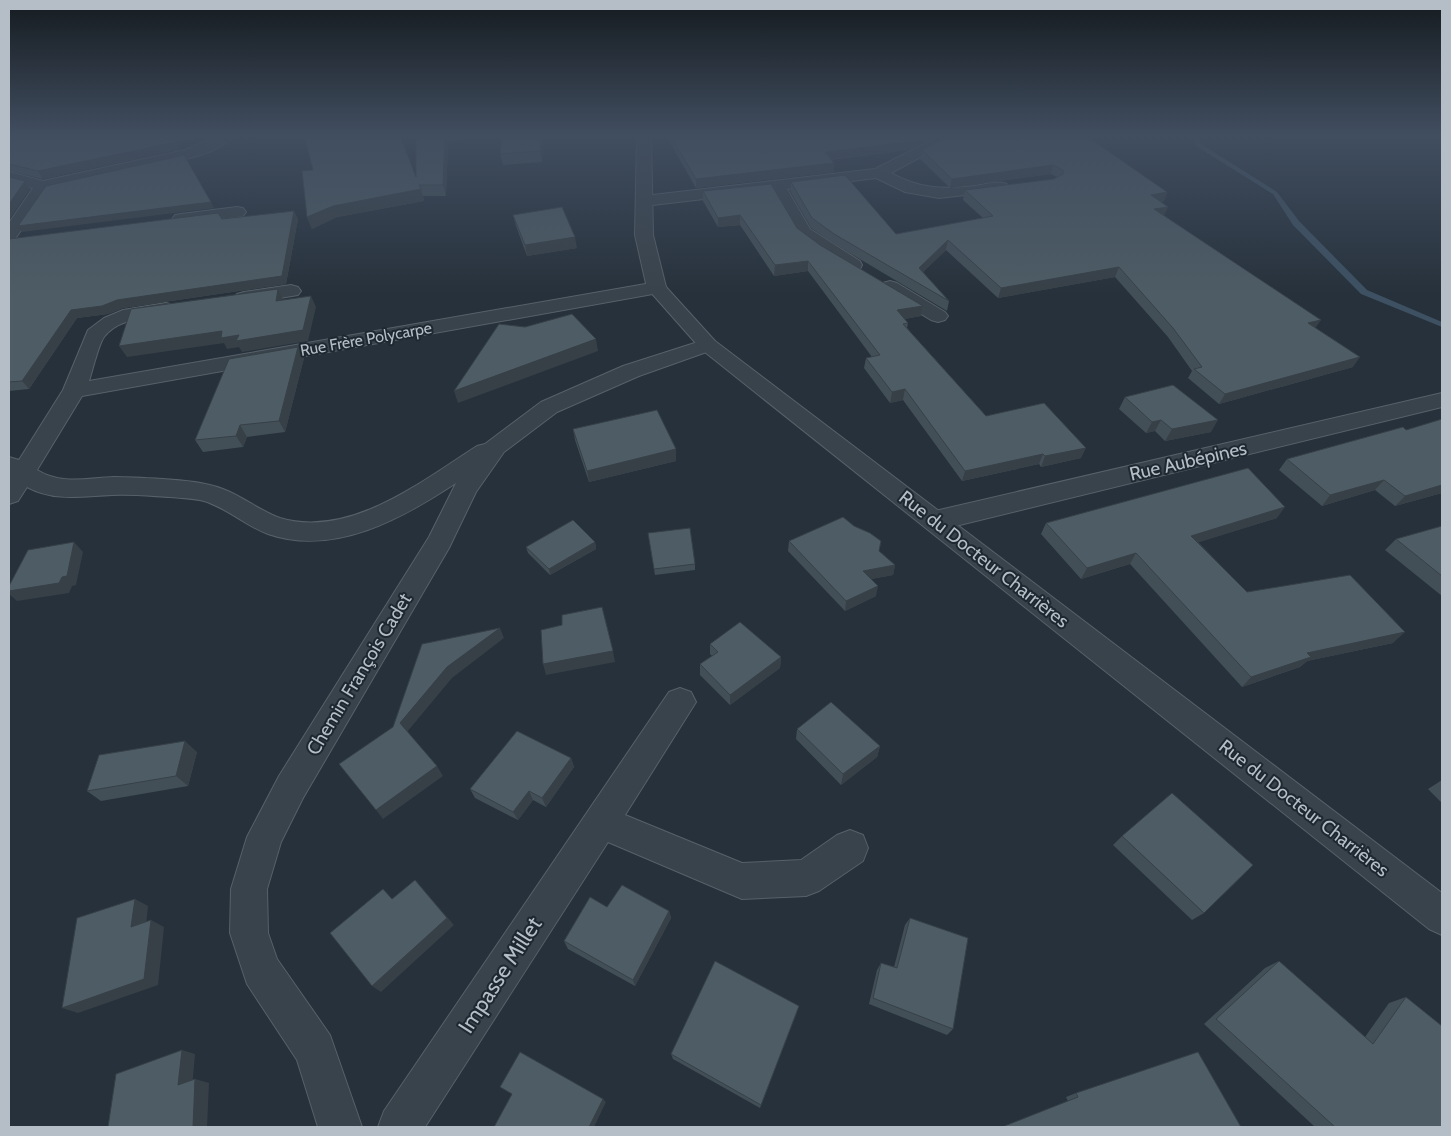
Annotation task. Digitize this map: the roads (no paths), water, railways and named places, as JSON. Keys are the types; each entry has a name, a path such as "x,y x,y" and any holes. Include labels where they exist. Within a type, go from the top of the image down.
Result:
{"street":[{"path":"9,235 42,188"},
{"name":"Rue du Docteur Charrières","path":"644,188 644,235 657,288 708,345 1442,916"},
{"path":"644,201 758,188"},
{"path":"777,188 804,232 826,249 938,316"},
{"path":"907,188 924,193 946,195 999,188"},
{"path":"161,222 237,212"},
{"path":"9,240 28,238"},
{"name":"Rue Frère Polycarpe","path":"74,390 657,288"},
{"path":"225,301 291,291"},
{"path":"9,495 15,468 74,390 95,334 111,322 130,314 187,306"},
{"name":"Chemin François Cadet","path":"340,1127 315,1050 261,970 249,933 249,890 265,837 291,787 440,542 465,490 496,446 549,407 631,371 708,345"},
{"name":"Rue Aubépines","path":"935,521 1442,400"},
{"path":"15,468 31,480 52,488 80,490 112,486 206,493 279,527 307,531 338,528 370,519 398,505 496,446"},
{"name":"Impasse Millet","path":"400,1127 680,702"},
{"path":"601,822 742,881 806,878 850,848"}],"waterway":[{"path":"1267,188 1275,193 1296,223 1364,292 1442,325"}]}
